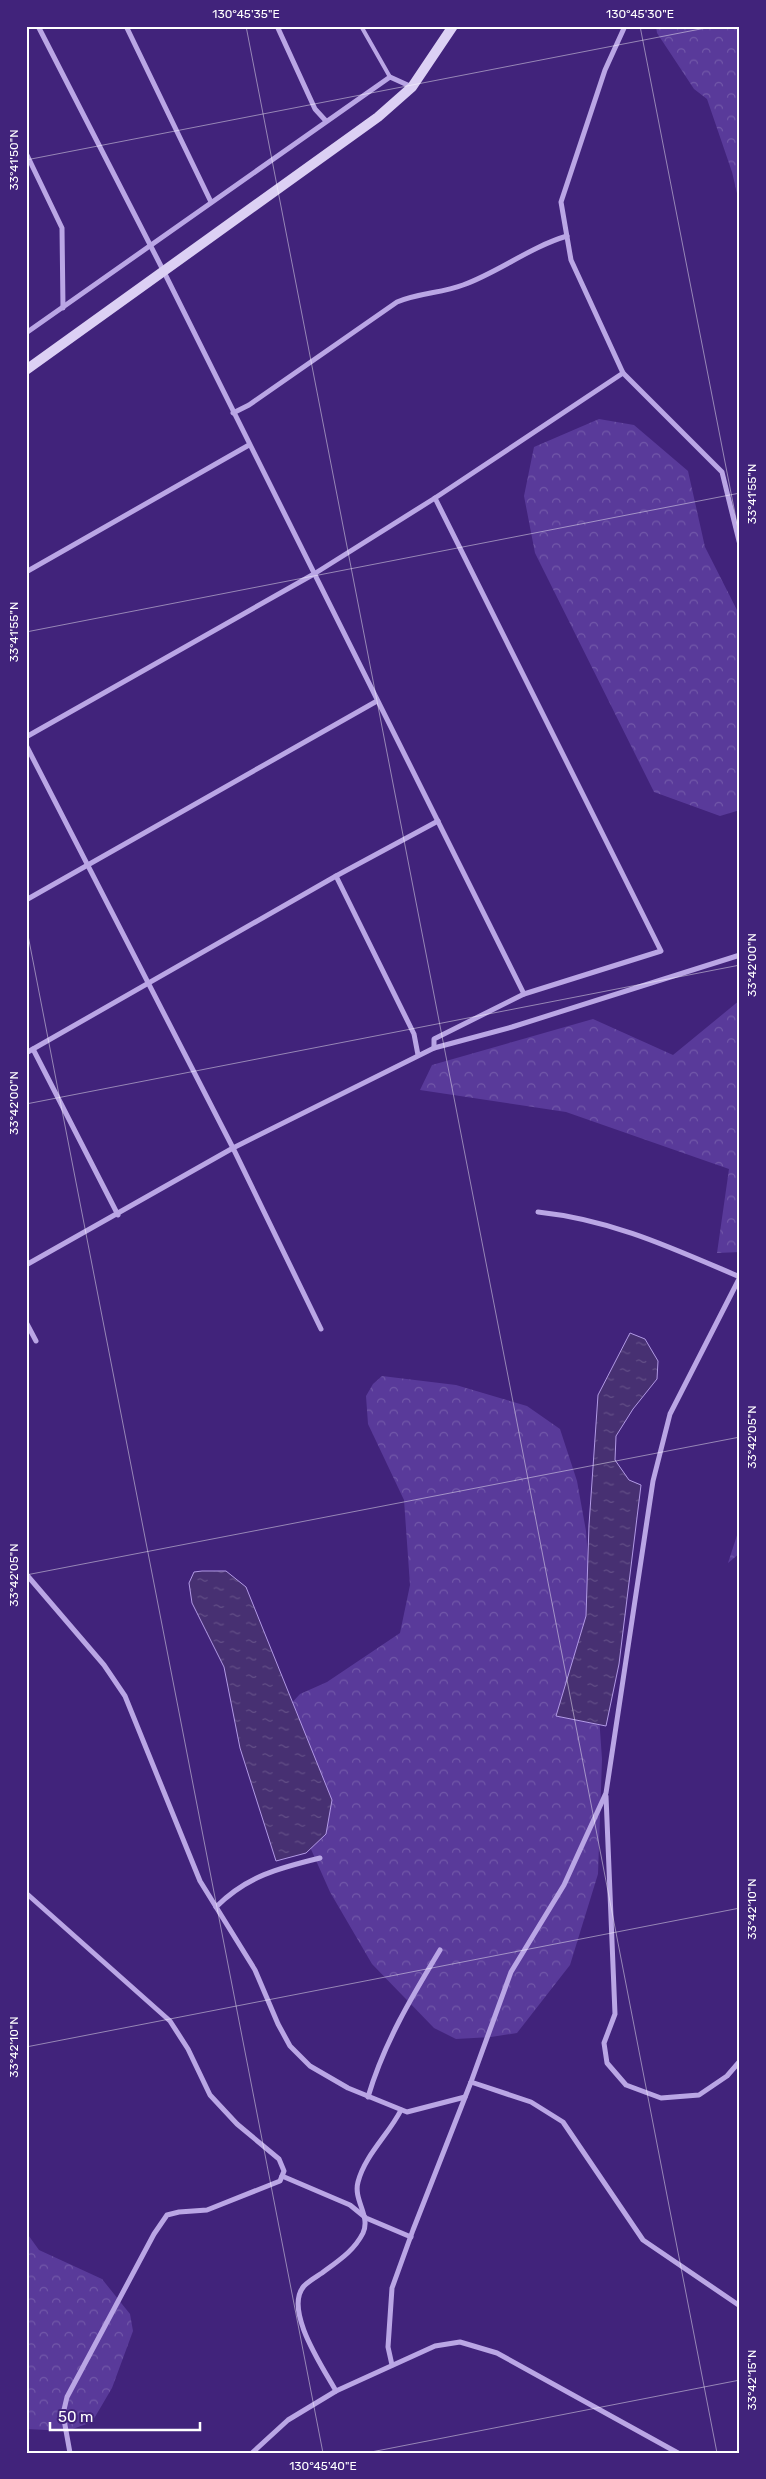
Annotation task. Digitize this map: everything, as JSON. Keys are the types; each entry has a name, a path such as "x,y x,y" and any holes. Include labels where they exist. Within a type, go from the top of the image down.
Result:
{"street":[{"path":"38,26 163,270 524,994"},
{"path":"126,26 211,202"},
{"path":"277,26 315,109 326,121"},
{"path":"26,370 378,117 412,87 454,26"},
{"path":"625,26 605,70 560,202 571,260 623,373 722,472 740,545"},
{"path":"26,333 151,247 211,202 390,77 412,87"},
{"path":"26,153 62,228 63,308"},
{"path":"233,413 249,405 397,302 413,295 463,286 549,241 567,236"},
{"path":"26,737 314,574 435,498 623,373"},
{"path":"26,572 249,445"},
{"path":"434,1048 434,1039 524,994 662,951 435,498"},
{"path":"26,900 377,701"},
{"path":"26,746 233,1148 321,1329"},
{"path":"26,1052 336,876 438,821"},
{"path":"336,876 414,1034 418,1055"},
{"path":"26,1266 233,1148 434,1048 512,1026 740,955"},
{"path":"33,1049 118,1215"},
{"path":"538,1212 571,1216 643,1235 740,1277 670,1414 653,1481 606,1793 615,2014 604,2043 607,2063 626,2085 661,2098 699,2095 727,2076 740,2061"},
{"path":"26,1322 36,1341"},
{"path":"26,1574 104,1665 125,1696 200,1881 255,1970 278,2024 290,2046 310,2066 368,2097 407,2112 465,2097"},
{"path":"392,2364 388,2347 392,2288 411,2237 511,1972 564,1885 606,1793"},
{"path":"216,1907 227,1896 269,1871 320,1858"},
{"path":"26,1893 170,2021 188,2049 210,2095 237,2124 279,2158 284,2171 280,2181 207,2210 167,2215 154,2234 67,2398 63,2414 70,2453"},
{"path":"368,2097 378,2063 399,2018 440,1950"},
{"path":"471,2082 531,2102 563,2122 643,2240 740,2306"},
{"path":"336,2391 303,2332 297,2306 302,2288 348,2254 364,2232 366,2218 358,2199 358,2182 367,2161 401,2110"},
{"path":"282,2176 350,2205 366,2218 411,2237"},
{"path":"252,2453 288,2420 336,2391 435,2346 460,2342 497,2353 678,2453"}],"lane":[{"path":"361,26 390,77"}],"green space":[{"path":"656,26 740,26 740,206 732,172 707,99 694,89 657,33"},
{"path":"599,419 634,425 688,471 705,547 740,616 740,810 720,816 654,792 535,553 524,496 534,447"},
{"path":"740,1000 740,1252 717,1253 729,1169 566,1112 420,1090 432,1065 593,1019 673,1055"},
{"path":"382,1376 456,1385 527,1406 560,1429 577,1481 586,1531 602,1759 598,1874 570,1965 517,2033 456,2039 434,2028 372,1964 330,1892 302,1829 275,1721 300,1694 327,1682 400,1633 410,1585 404,1500 368,1424 366,1396 373,1384"},
{"path":"740,1526 740,1553 728,1563"},
{"path":"26,2232 39,2250 102,2279 130,2314 133,2331 112,2388 92,2422 67,2431 26,2429"}],"water":[{"path":"630,1333 645,1339 658,1361 657,1379 633,1409 616,1436 615,1460 629,1480 641,1485 619,1664 606,1726 556,1716 586,1616 589,1525 598,1395"},
{"path":"226,1571 246,1587 332,1800 326,1834 306,1853 276,1861 240,1748 224,1667 192,1603 189,1583 194,1572"}]}
